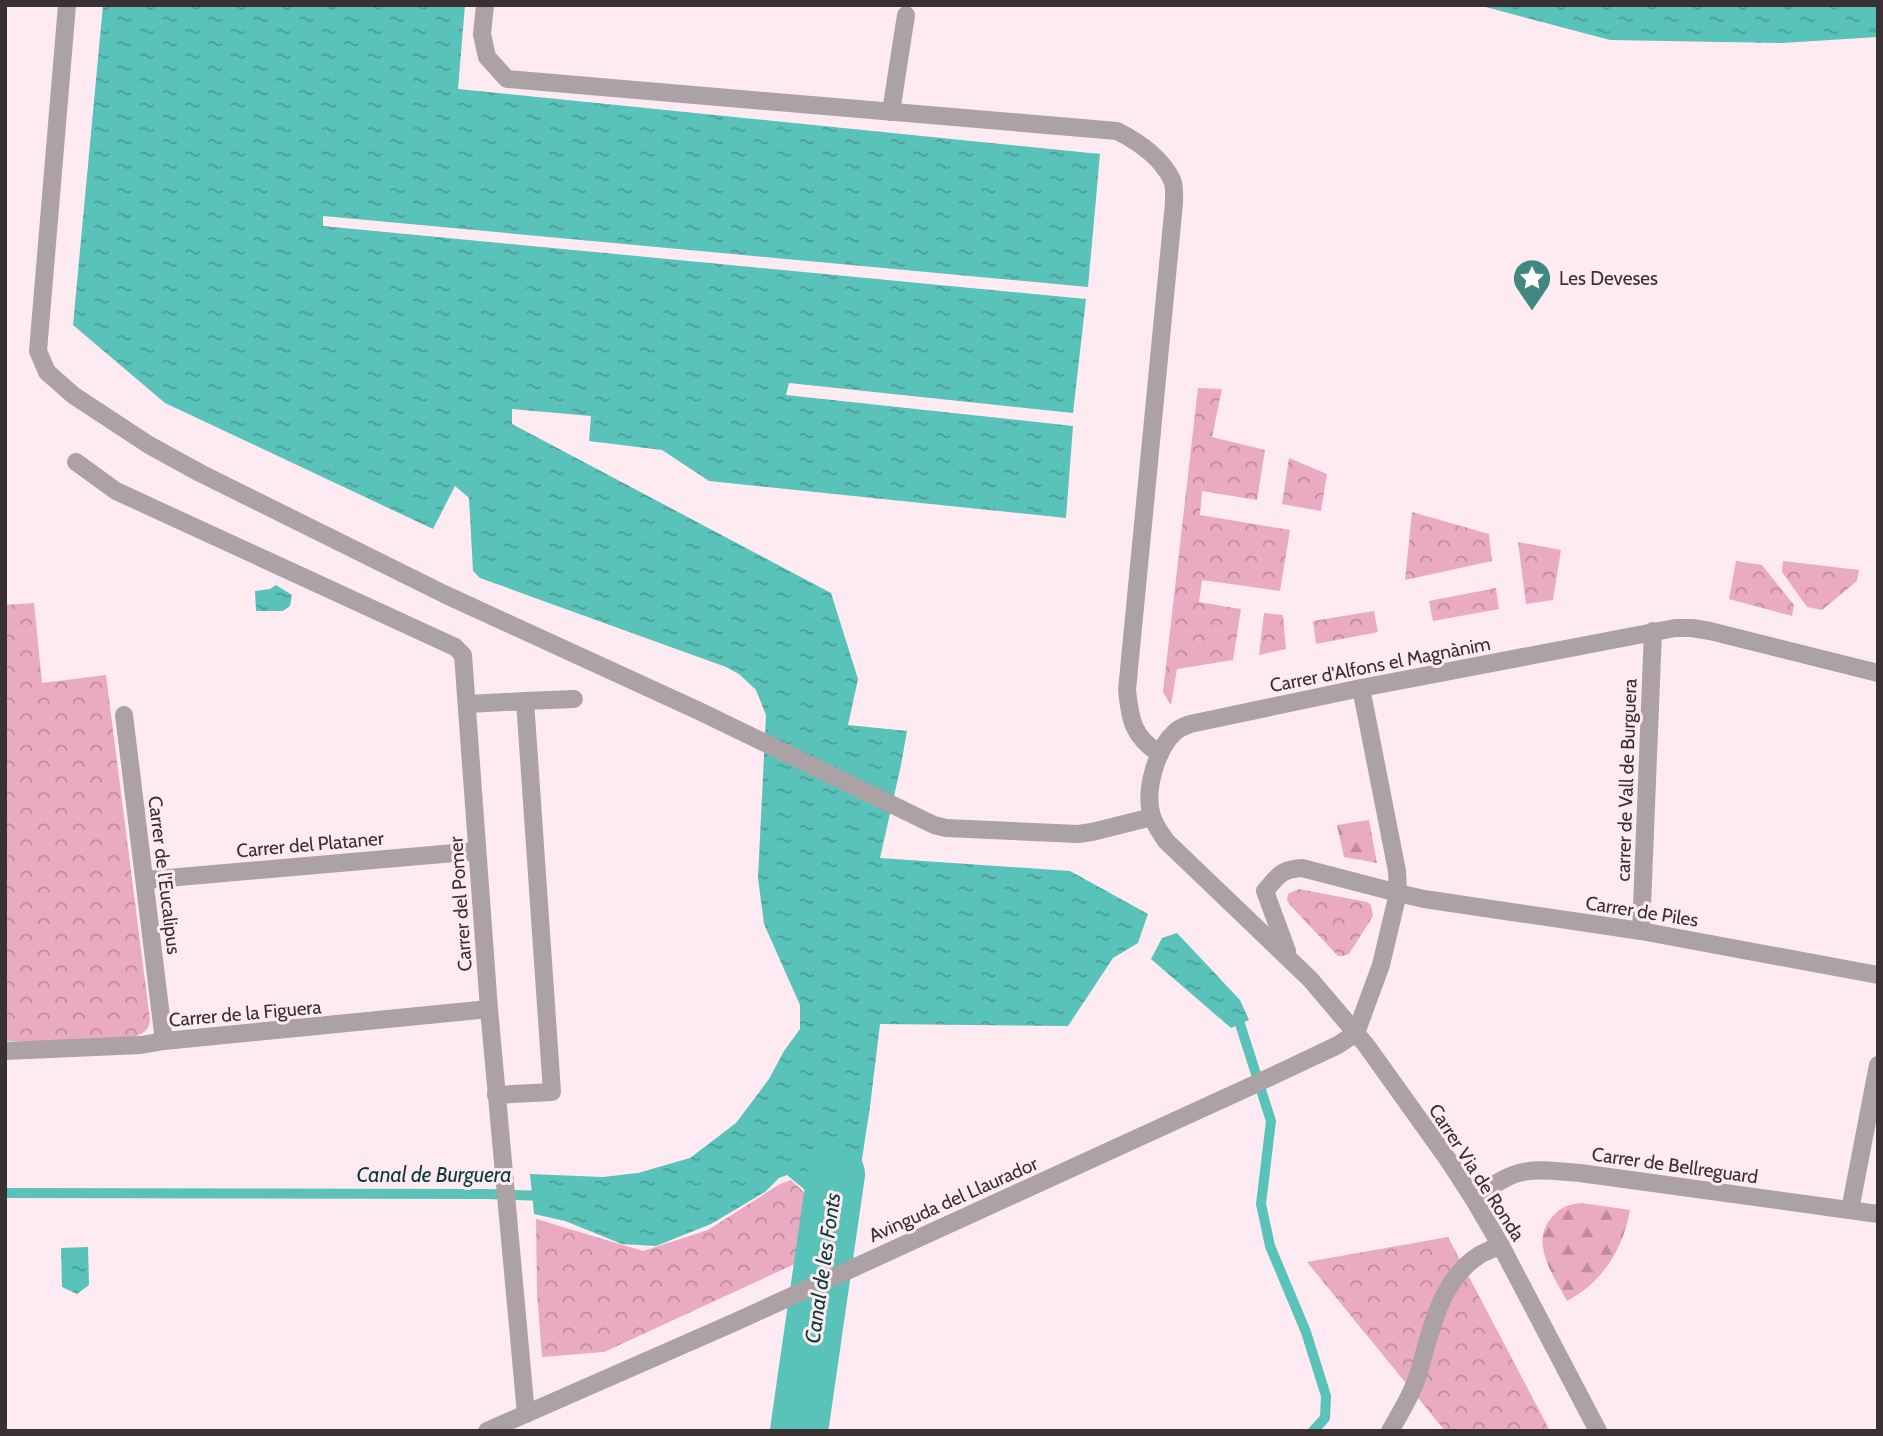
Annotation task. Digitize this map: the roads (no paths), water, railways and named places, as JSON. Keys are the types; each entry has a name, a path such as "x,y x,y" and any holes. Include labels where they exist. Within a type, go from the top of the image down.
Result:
{"street":[{"path":"66,5 38,351 47,372 73,395 149,445 200,473 444,594 699,711 934,825 946,828 1078,834 1152,817 1166,841 1289,957"},
{"path":"485,5 482,34 487,57 507,79 1117,131 1140,143 1157,159 1173,182 1174,203 1127,690 1136,733 1160,754"},
{"path":"891,112 906,15"},
{"name":"Carrer del Pomer","path":"76,461 116,491 455,647 463,655 496,1095 526,1414"},
{"name":"Carrer d'Alfons el Magnànim","path":"1152,817 1152,778 1160,754 1178,729 1190,724 1362,688 1675,628 1710,631 1878,673"},
{"name":"carrer de Vall de Burguera","path":"1641,931 1653,631"},
{"path":"1356,1033 1381,965 1398,893 1397,871 1362,688"},
{"path":"468,704 574,699"},
{"path":"496,1095 552,1092 525,701"},
{"name":"Carrer de l'Eucalipus","path":"124,715 164,1041"},
{"name":"Carrer del Plataner","path":"145,880 477,851"},
{"name":"Carrer de Piles","path":"1289,957 1265,891 1281,872 1302,868 1424,899 1641,931 1878,975"},
{"name":"Carrer Via de Ronda","path":"1289,957 1356,1033 1449,1161 1501,1246 1598,1431"},
{"name":"Carrer de la Figuera","path":"5,1051 141,1045 489,1009"},
{"name":"Avinguda del Llaurador","path":"487,1431 1249,1087 1338,1045 1356,1033"},
{"path":"1850,1210 1878,1065"},
{"name":"Carrer de Bellreguard","path":"1473,1198 1511,1176 1534,1171 1580,1173 1878,1214"},
{"path":"1390,1431 1404,1408 1418,1374 1428,1335 1444,1295 1469,1263 1501,1246"}],"water":[{"path":"103,5 465,5 458,89 1100,154 1088,287 323,216 323,226 1086,299 1073,413 789,383 786,395 1073,426 1066,518 709,481 662,450 589,441 591,416 512,409 512,424 831,593 858,679 848,725 907,731 880,858 1070,871 1148,914 1138,943 1113,958 1068,1026 880,1024 849,1243 799,1262 808,1199 805,1190 787,1175 779,1178 765,1192 711,1224 656,1246 622,1244 565,1221 534,1214 530,1174 603,1177 638,1173 690,1158 736,1123 769,1079 800,1029 800,1005 764,924 758,878 766,715 756,690 739,674 726,667 480,578 473,571 469,498 455,486 433,529 165,403 73,325"},
{"path":"1478,5 1878,5 1878,37 1782,43 1610,40"},
{"path":"276,585 292,595 290,606 283,611 256,611 255,591 270,589"},
{"path":"1177,933 1240,1000 1249,1020 1231,1028 1151,959 1162,938"},
{"path":"88,1247 89,1285 77,1294 62,1287 61,1248"},
{"path":"837,1303 823,1431 775,1431 787,1327"}],"waterway":[{"path":"1240,1024 1271,1121 1261,1204 1270,1246 1306,1332 1326,1396 1325,1418 1313,1431"},
{"name":"Canal de les Fonts","path":"799,1431 836,1174"},
{"name":"Canal de Burguera","path":"5,1193 544,1196"}],"place":[{"name":"Les Deveses","path":"1532,312"}]}
